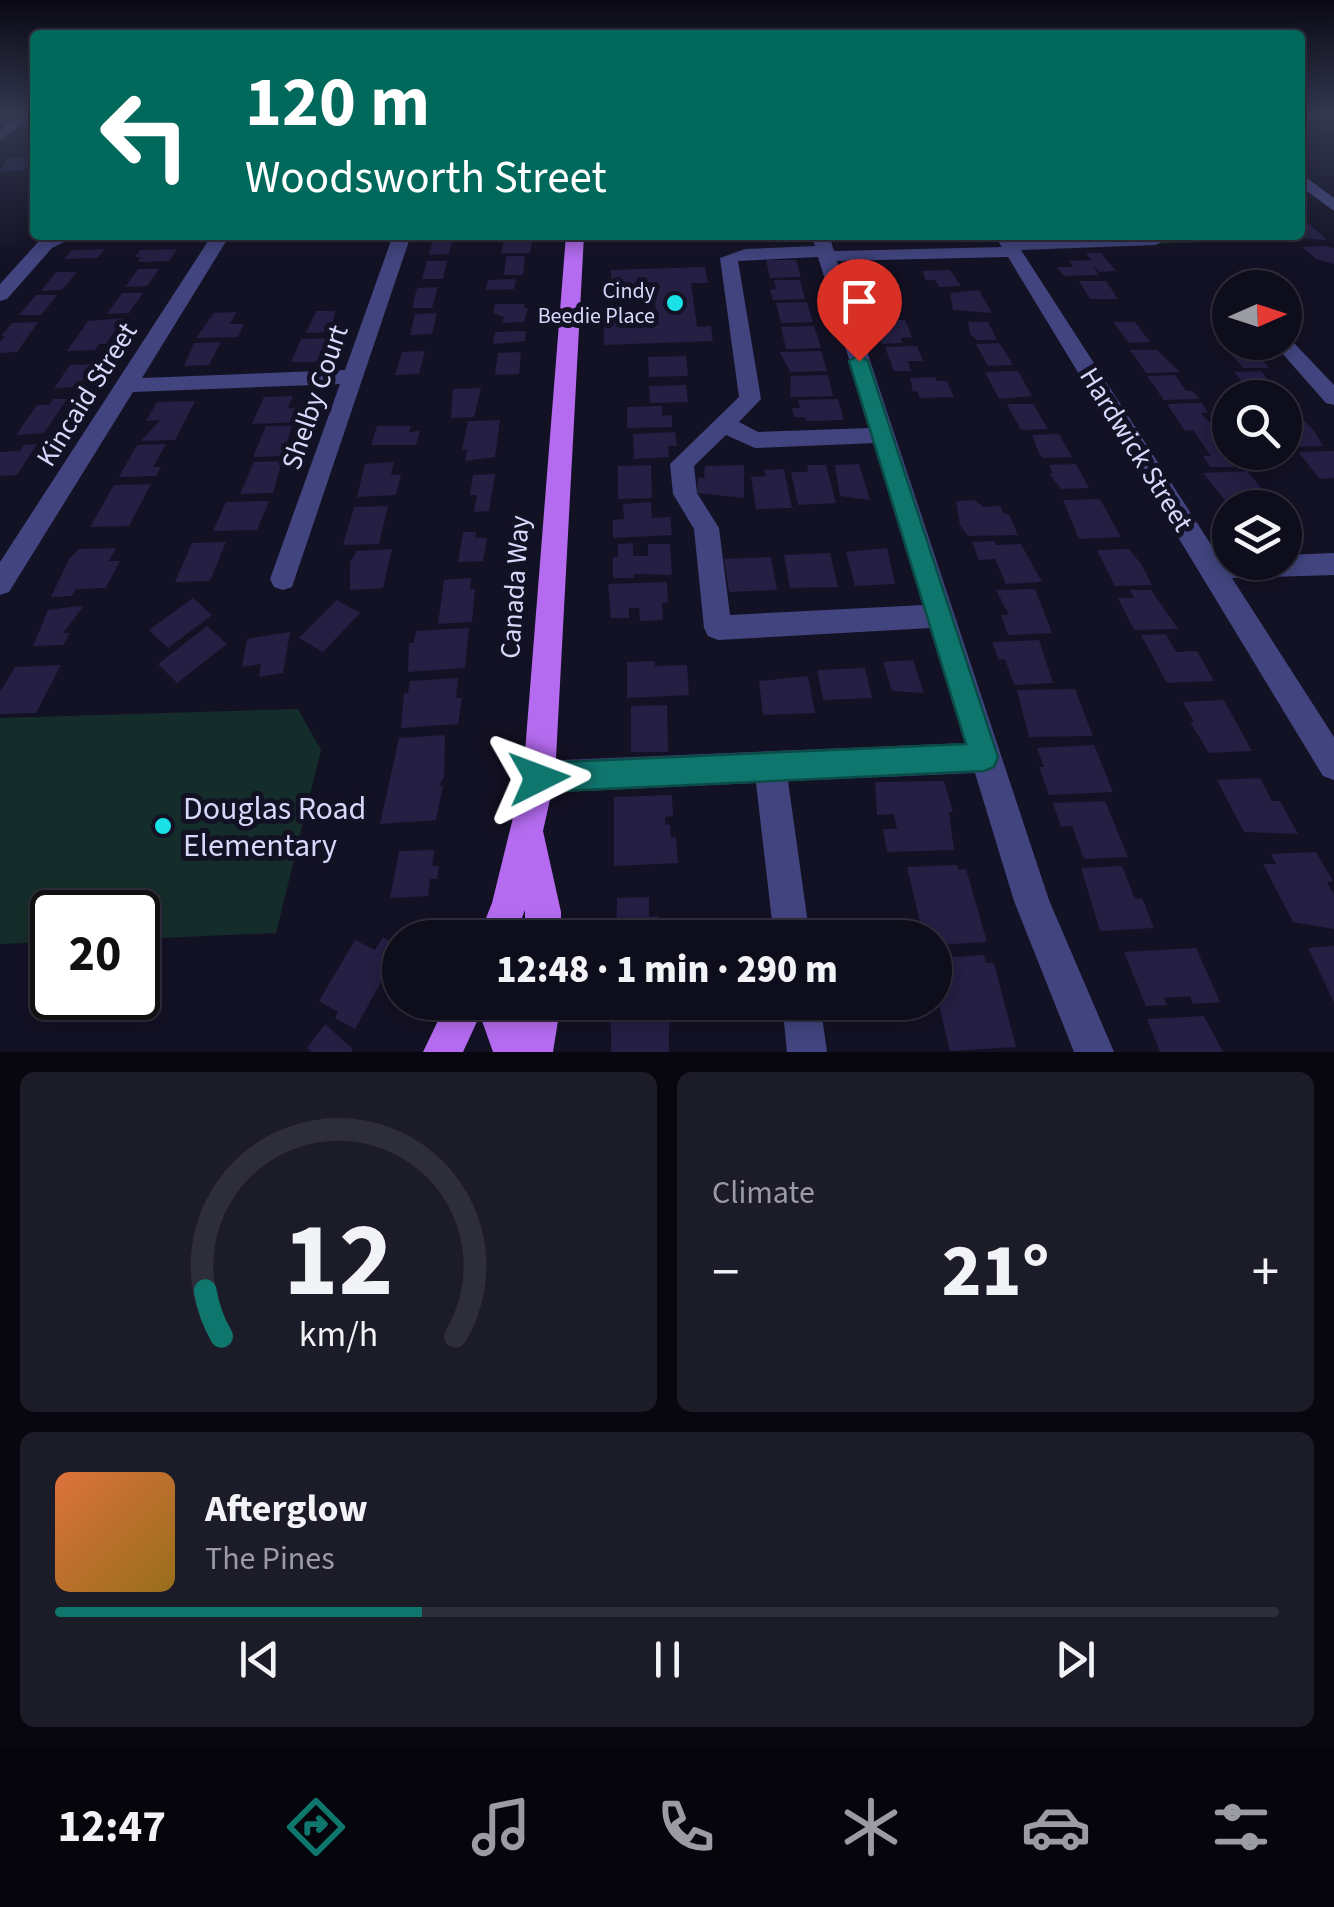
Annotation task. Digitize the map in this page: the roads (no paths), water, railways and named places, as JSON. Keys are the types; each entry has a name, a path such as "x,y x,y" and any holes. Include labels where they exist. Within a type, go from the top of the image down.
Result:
{"main road":[{"name":"Canada Way","path":"503,920 539,778 575,240"},
{"path":"528,830 543,920"},
{"path":"443,1052 459,1020"},
{"path":"504,1020 512,1052"},
{"path":"532,1052 538,1020"}],"street":[{"path":"1305,182 1334,206"},
{"path":"0,295 46,244 55,240"},
{"name":"Kincaid Street","path":"0,584 218,240"},
{"name":"Shelby Court","path":"284,579 400,240"},
{"path":"940,616 718,628 706,528 684,494 682,464 750,400 729,258 824,247 1156,240"},
{"name":"Hardwick Street","path":"1009,244 1212,568"},
{"path":"824,247 1032,902 1094,1052"},
{"path":"1299,360 1334,398"},
{"path":"128,384 353,377"},
{"path":"725,425 755,440 882,435"},
{"path":"1302,565 1334,564"},
{"name":"Hardwick Street","path":"1219,580 1334,765"},
{"path":"539,778 984,757"},
{"path":"770,767 790,920"},
{"path":"804,1020 808,1052"}],"place":[{"name":"Cindy Beedie Place","path":"675,303"},
{"name":"Douglas Road Elementary","path":"163,826"}]}
